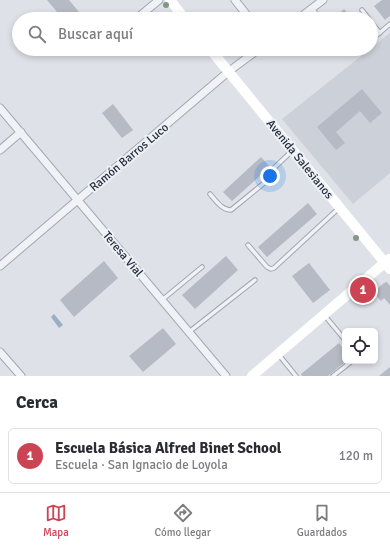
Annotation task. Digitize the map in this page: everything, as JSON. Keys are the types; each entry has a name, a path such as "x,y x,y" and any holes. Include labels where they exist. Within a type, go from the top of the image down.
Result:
{"main road":[{"path":"170,0 179,12"},
{"name":"Avenida Salesianos","path":"215,56 388,264"},
{"path":"252,376 324,315 388,264"}],"street":[{"path":"144,12 159,0"},
{"path":"235,0 244,12"},
{"path":"307,12 323,0"},
{"name":"Ramón Barros Luco","path":"0,266 228,72 250,56"},
{"name":"Teresa Vial","path":"0,108 226,376"},
{"path":"0,150 21,132"},
{"path":"0,352 21,376"}],"lane":[{"path":"312,8 315,12"},
{"path":"378,31 380,33 390,24"},
{"path":"210,194 223,208 226,210 231,210 274,175 275,167 293,150"},
{"path":"248,245 267,267 271,269 274,268 340,208"},
{"path":"162,300 202,267"},
{"path":"189,332 255,280"},
{"path":"324,315 342,336"},
{"path":"278,354 296,376"},
{"path":"333,376 348,364"}],"shaded area":[{"path":"390,33 390,173 353,204 282,119 361,56 378,56 378,43"}],"water":[{"path":"54,314 63,325 59,328 51,317"}],"building":[{"path":"47,0 69,0 79,12 57,12"},
{"path":"382,0 390,0 390,16 385,20 374,6"},
{"path":"362,89 382,113 370,123 360,111 336,132 345,143 336,150 317,127"},
{"path":"113,104 133,130 122,138 102,113"},
{"path":"261,157 270,167 232,201 223,192"},
{"path":"308,203 317,214 267,257 258,247"},
{"path":"226,256 238,270 195,309 182,295"},
{"path":"104,261 118,278 74,317 60,300"},
{"path":"309,263 330,290 313,303 292,276"},
{"path":"387,282 390,286 390,305 384,298 381,301 373,292"},
{"path":"163,328 176,344 143,372 129,356"},
{"path":"339,343 342,347 343,364 328,376 302,376 301,374"},
{"path":"390,367 390,376 379,376"}],"place":[{"name":"Escuela Básica Alfred Binet School","path":"363,290"}]}
